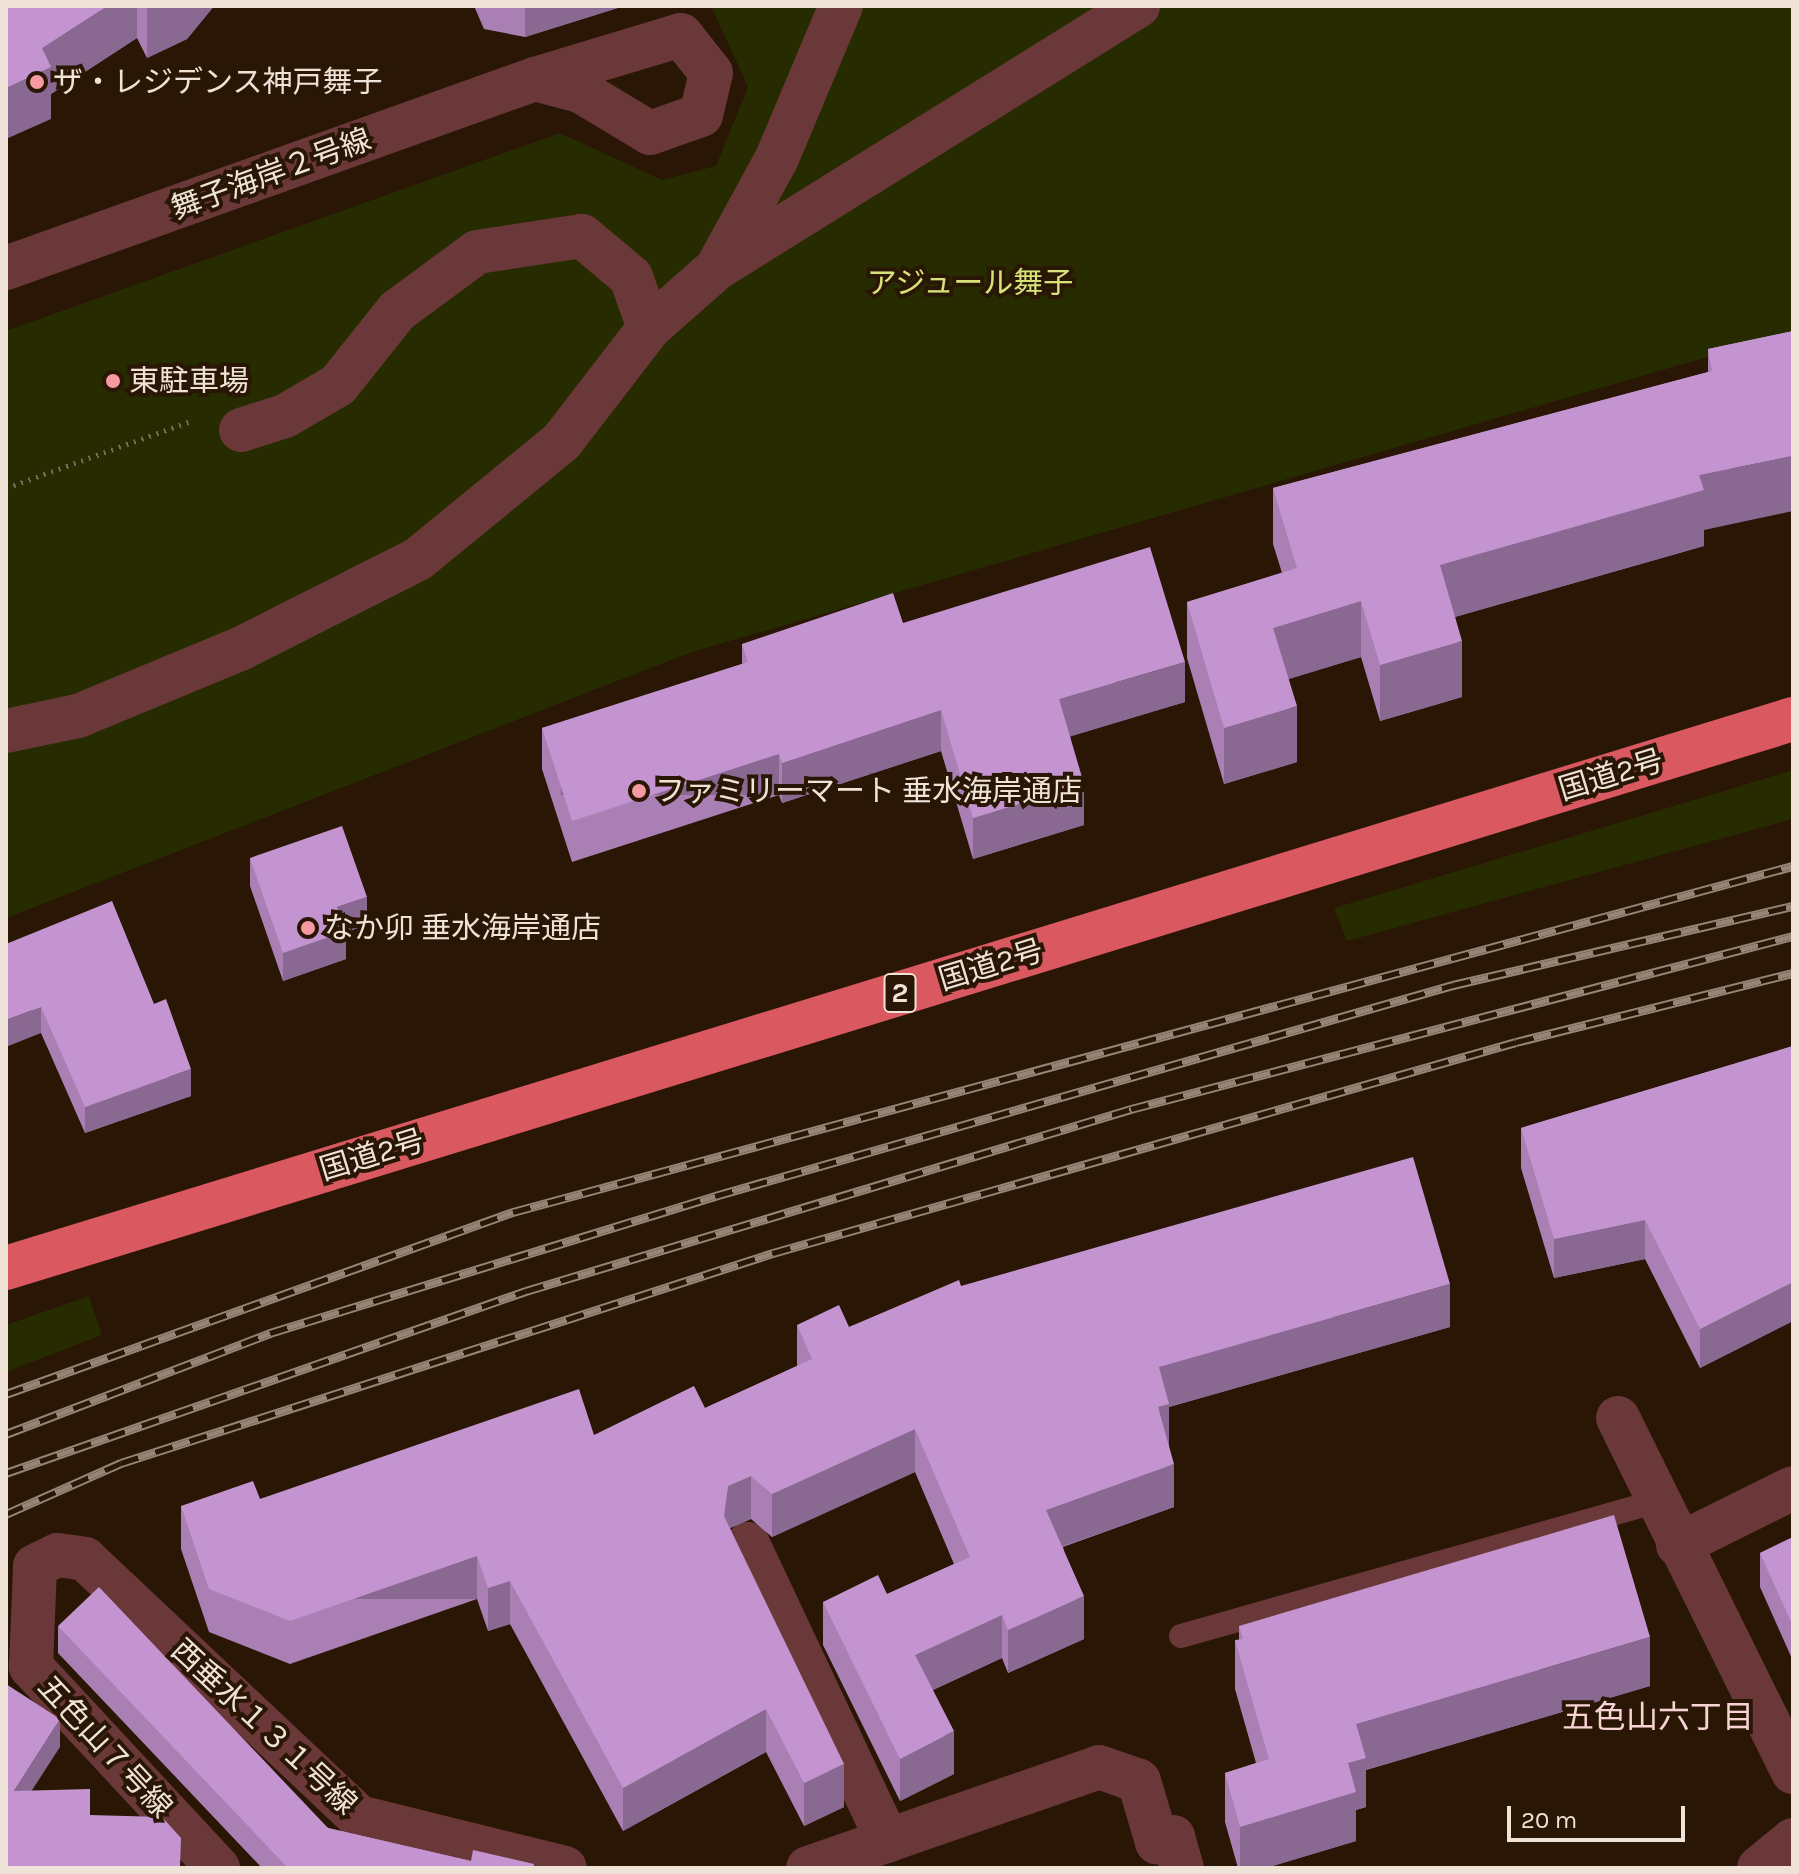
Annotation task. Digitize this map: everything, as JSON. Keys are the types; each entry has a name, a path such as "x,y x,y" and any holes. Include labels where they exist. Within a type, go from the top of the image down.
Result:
{"highway":[{"name":"国道2号","path":"6,1268 1793,719"}],"street":[{"path":"717,268 777,158 841,6"},
{"path":"6,731 78,716 242,648 418,559 562,441 649,328 717,268 1138,6"},
{"name":"舞子海岸２号線","path":"6,268 535,79"},
{"path":"241,430 285,416 338,385 397,311 477,252 582,236 631,277 649,328"},
{"path":"1618,1418 1656,1502 1793,1772"},
{"path":"1678,1545 1793,1488"},
{"path":"748,1544 888,1841"},
{"name":"五色山７号線","path":"85,1559 58,1555 35,1566 31,1667 218,1868"},
{"name":"西垂水１３１号線","path":"85,1559 359,1817 565,1868"},
{"path":"808,1868 1099,1767 1139,1781 1157,1842 1173,1837 1182,1868"},
{"path":"1759,1868 1793,1840"}],"lane":[{"path":"1181,1636 1656,1502"}],"path":[{"path":"6,488 207,415 241,430"}],"green space":[{"name":"アジュール舞子","path":"711,6 1793,6 1793,332 692,652 6,918 6,331 560,133 662,180 716,166 748,87"},
{"path":"1793,770 1793,819 1347,941 1334,908"},
{"path":"89,1296 102,1335 6,1372 6,1325"}],"building":[{"path":"6,6 107,6 42,48 51,67 6,88"},
{"path":"1793,331 1793,456 1699,475 1704,490 1440,565 1462,641 1380,665 1361,601 1273,628 1297,706 1224,728 1187,602 1297,568 1273,488 1712,371 1708,349"},
{"path":"1150,547 1185,662 1059,699 1084,784 973,818 941,710 782,763 779,754 572,821 542,728 748,662 742,644 893,593 903,623"},
{"path":"342,826 367,897 337,907 346,931 283,953 250,858"},
{"path":"112,901 154,1004 166,999 191,1069 85,1107 41,1007 6,1020 6,944"},
{"path":"1793,1046 1793,1282 1700,1329 1645,1220 1554,1239 1521,1128"},
{"path":"1413,1157 1450,1284 1159,1367 1169,1404 1158,1407 1174,1464 1046,1510 1084,1596 1008,1630 1002,1615 915,1655 954,1731 900,1759 823,1602 878,1575 887,1594 970,1557 915,1429 772,1494 751,1476 728,1486 724,1516 844,1764 804,1783 766,1709 623,1788 510,1581 488,1588 477,1556 290,1621 209,1589 181,1506 253,1481 260,1499 579,1389 594,1435 694,1386 705,1408 812,1359 797,1325 839,1305 849,1327 959,1280 961,1286"},
{"path":"1614,1515 1650,1637 1356,1724 1366,1758 1348,1763 1356,1792 1240,1827 1225,1773 1269,1759 1235,1640 1243,1639 1239,1626"},
{"path":"1793,1537 1793,1626 1760,1553"},
{"path":"99,1587 328,1828 471,1861 473,1850 534,1864 533,1868 288,1868 58,1626"},
{"path":"6,1684 60,1719 14,1791 90,1789 90,1815 162,1817 181,1838 180,1868 6,1868"}],"railway":[{"path":"6,1394 513,1212 1793,866"},
{"path":"6,1434 270,1333 715,1196 1453,985 1793,906"},
{"path":"6,1473 526,1291 1131,1109 1793,936"},
{"path":"6,1514 121,1463 773,1253 1516,1042 1793,973"}],"place":[{"name":"ザ・レジデンス神戸舞子","path":"37,82"},
{"name":"東駐車場","path":"113,381"},
{"name":"ファミリーマート 垂水海岸通店","path":"639,791"},
{"name":"なか卯 垂水海岸通店","path":"308,928"}],"district":[{"name":"五色山六丁目","path":"1658,1718"}]}
